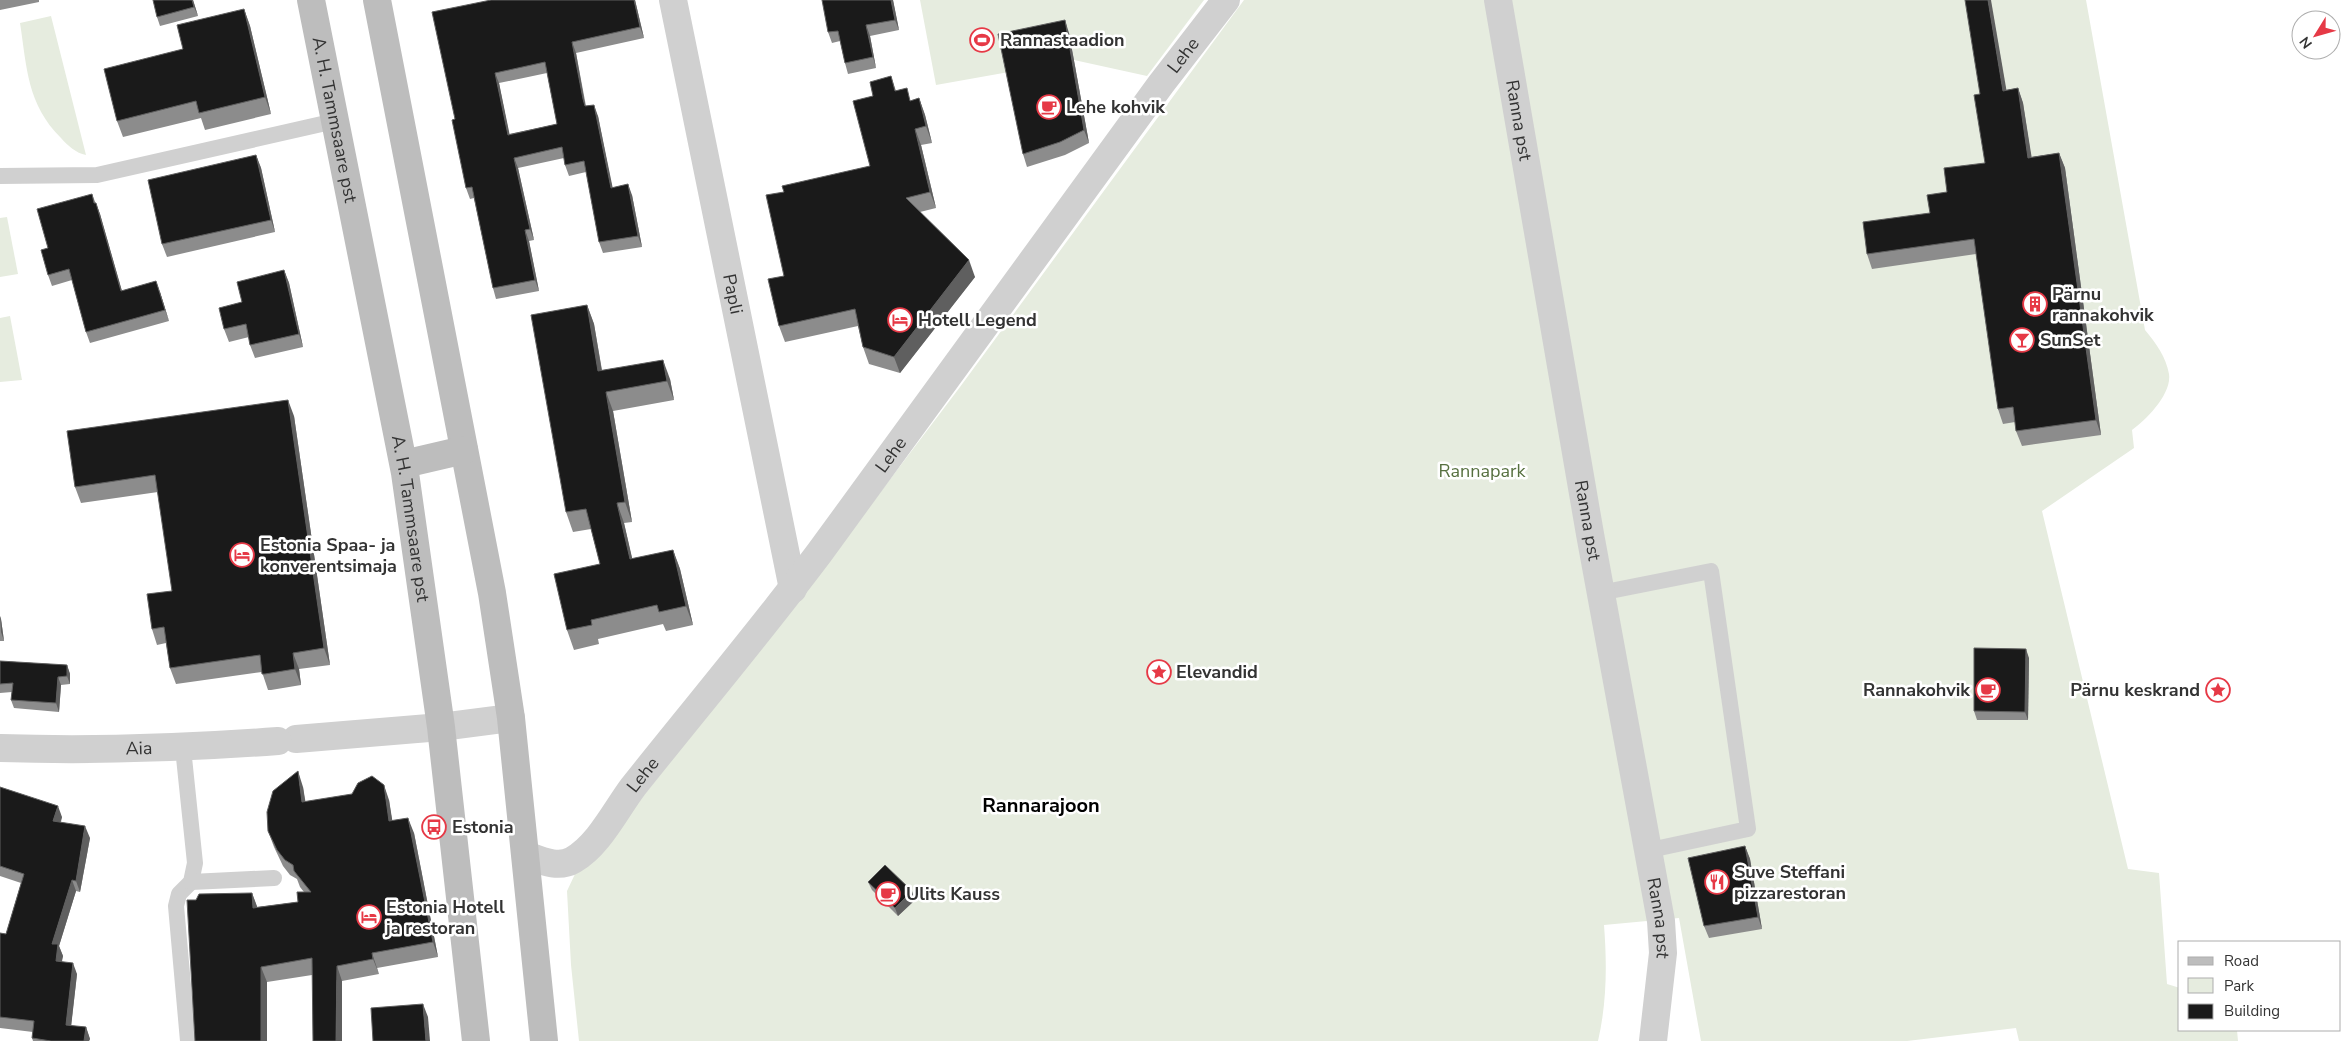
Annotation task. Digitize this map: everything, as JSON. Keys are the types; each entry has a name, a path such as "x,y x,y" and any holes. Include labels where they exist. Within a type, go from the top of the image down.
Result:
{"street":[{"name":"A. H. Tammsaare pst","path":"311,0 404,464 440,727 476,1041"},
{"path":"376,0 492,593 511,718 544,1041"},
{"name":"Papli","path":"673,0 793,589"},
{"name":"Lehe","path":"526,855 551,864 572,862 588,850 632,789 793,589 1161,84 1226,0"},
{"name":"Ranna pst","path":"1498,0 1600,593 1650,850 1661,921 1663,954 1653,1041"},
{"path":"404,464 464,450"},
{"name":"Aia","path":"0,748 71,750 183,748 440,727 511,718"}],"lane":[{"path":"0,176 97,175 335,120"},
{"path":"1600,593 1711,571 1748,829 1650,850"},
{"path":"183,748 195,863 191,882 179,894 176,906 188,1041"},
{"path":"191,882 274,878"}],"green space":[{"name":"Rannastaadion","path":"920,0 1204,0 1147,76 1074,60 1069,33 1009,72 936,85"},
{"name":"Rannapark","path":"1244,0 2086,0 2145,330 2163,356 2168,368 2169,382 2157,406 2132,430 2134,448 2042,511 2128,869 2159,873 2167,984 2178,987 2178,1031 2237,1031 2238,1041 2019,1041 2016,1028 1907,1041 1701,1041 1679,918 1604,925 1605,983 1598,1041 579,1041 571,965 567,891 575,874 615,832 838,548 960,387"},
{"path":"51,16 86,155 79,153 69,146 50,125 41,112 30,85 20,23"},
{"path":"7,217 18,274 0,277 0,218"},
{"path":"10,316 22,380 0,382 0,318"}],"building":[{"path":"153,0 192,0 194,7 157,17"},
{"path":"491,0 634,0 640,27 572,42 585,106 594,105 611,188 628,184 638,236 599,242 584,161 565,165 562,147 514,158 530,229 525,230 535,280 493,288 472,187 466,188 452,120 455,119 432,12","holes":["545,62 557,124 508,135 495,73"]},
{"path":"822,0 891,0 895,20 866,25 873,57 845,63 838,31 828,32"},
{"name":"Pärnu rannakohvik","path":"1965,0 1988,0 2003,91 2018,88 2028,158 2059,153 2096,420 2016,431 2013,407 1998,409 1974,239 1867,254 1863,222 1930,213 1927,195 1947,192 1944,168 1985,163 1974,95 1980,94"},
{"path":"244,9 265,97 199,113 196,101 117,121 104,69 183,49 177,25"},
{"name":"Lehe kohvik","path":"1065,20 1084,130 1060,142 1023,154 998,34"},
{"path":"891,76 895,91 907,88 910,101 919,98 926,126 915,129 930,192 906,198 969,260 894,357 863,347 855,309 779,326 768,279 784,276 766,195 784,192 782,186 870,166 853,101 873,96 870,82"},
{"path":"256,155 271,220 162,244 148,180"},
{"path":"92,194 121,291 156,281 165,310 86,332 69,269 48,275 41,250 48,248 37,209"},
{"path":"284,270 299,334 250,345 246,324 224,329 219,308 242,302 237,282"},
{"path":"587,305 598,371 663,360 667,381 606,392 625,502 617,503 630,559 673,550 686,606 659,612 657,605 591,620 592,625 567,630 554,574 600,564 586,509 566,512 531,315"},
{"name":"Estonia Spaa- ja konverentsimaja","path":"288,400 324,648 293,653 295,669 265,674 262,674 260,655 170,668 164,627 152,629 147,594 172,591 155,475 75,487 67,431"},
{"path":"1974,648 2026,649 2025,712 1974,711"},
{"path":"0,661 67,665 67,676 58,677 56,703 11,700 13,683 0,684"},
{"name":"Estonia Hotell ja restoran","path":"298,771 302,802 352,794 358,783 372,776 384,785 389,821 408,818 433,942 372,953 373,959 337,966 336,1041 313,1041 312,958 261,967 261,1041 195,1041 187,900 196,900 199,894 252,893 253,908 298,902 297,892 311,892 294,871 293,865 285,860 277,850 268,831 267,812 273,791"},
{"path":"0,787 58,806 53,821 85,826 76,881 72,880 52,944 58,944 56,961 73,963 66,1025 86,1027 84,1041 51,1041 32,1038 34,1021 0,1017 0,933 6,934 24,874 0,866"},
{"path":"1745,846 1758,917 1704,926 1688,858"},
{"path":"885,865 912,891 895,908 868,882"},
{"path":"423,1004 426,1041 373,1041 371,1008"}],"place":[{"name":"Rannastaadion","path":"982,40"},
{"name":"Lehe kohvik","path":"1049,107"},
{"name":"Pärnu rannakohvik","path":"2035,304"},
{"name":"Hotell Legend","path":"900,320"},
{"name":"SunSet","path":"2022,340"},
{"name":"Estonia Spaa- ja konverentsimaja","path":"242,555"},
{"name":"Elevandid","path":"1159,672"},
{"name":"Rannakohvik","path":"1988,690"},
{"name":"Pärnu keskrand","path":"2218,690"},
{"name":"Estonia","path":"434,827"},
{"name":"Suve Steffani pizzarestoran","path":"1717,882"},
{"name":"Ulits Kauss","path":"888,894"},
{"name":"Estonia Hotell ja restoran","path":"369,917"}],"district":[{"name":"Rannarajoon","path":"1041,805"}]}
